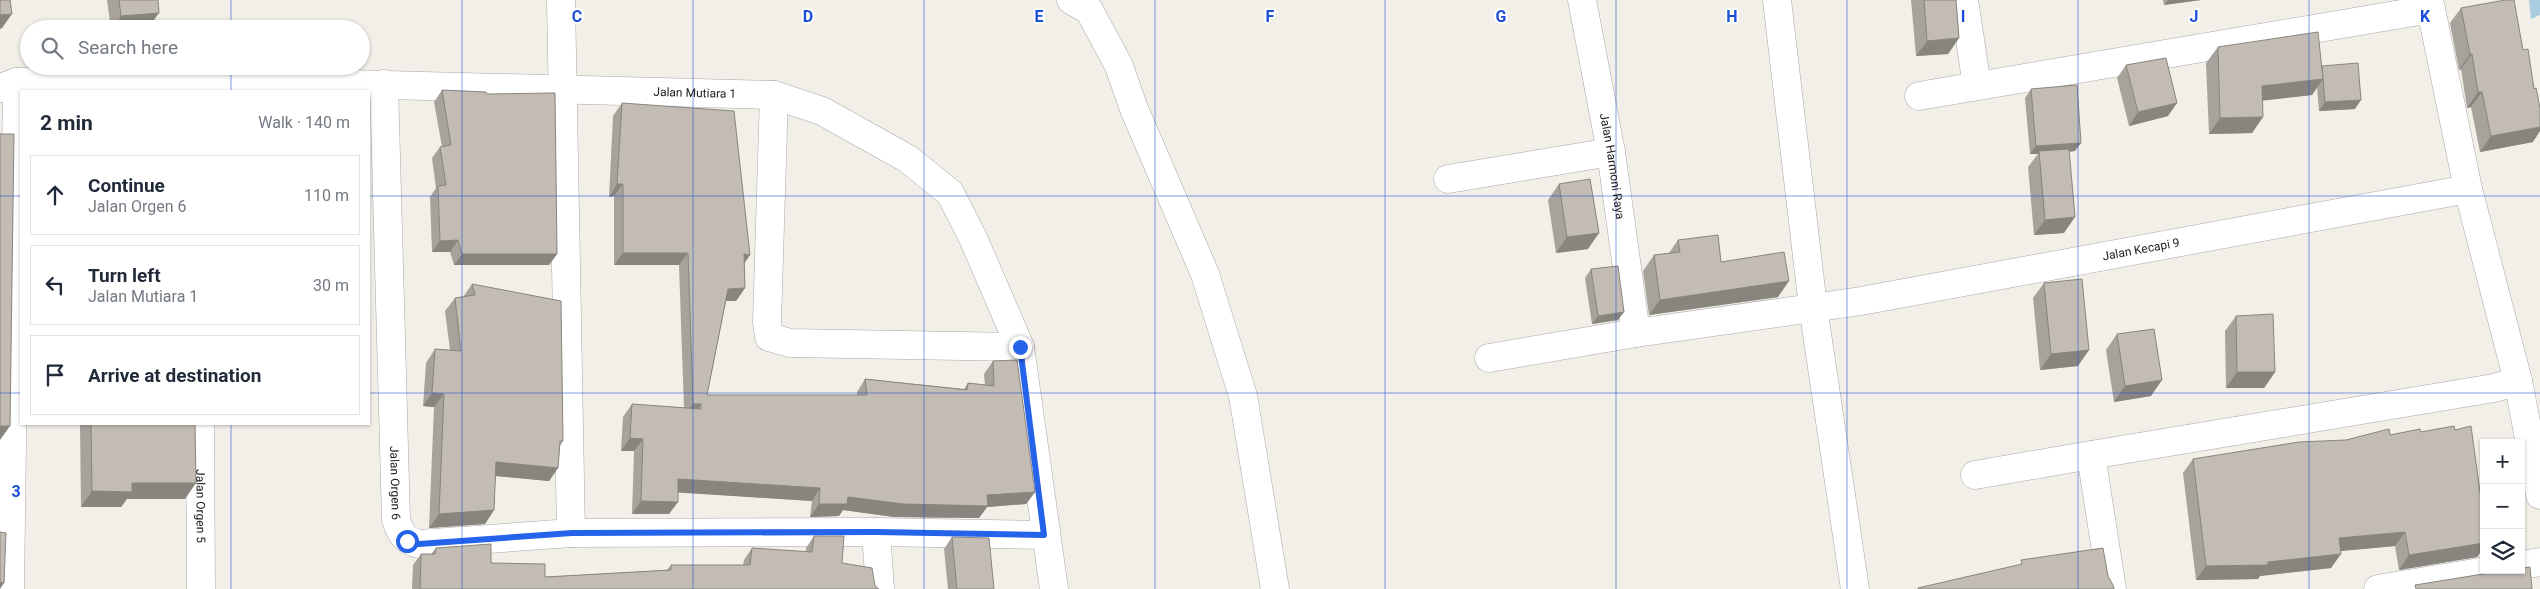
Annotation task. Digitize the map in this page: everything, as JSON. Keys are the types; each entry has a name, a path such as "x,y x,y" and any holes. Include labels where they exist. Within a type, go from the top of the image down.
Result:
{"street":[{"path":"561,0 572,533"},
{"path":"1071,0 1088,10 1119,66 1134,108 1205,274 1244,396 1275,589"},
{"name":"Jalan Harmoni Raya","path":"1582,0 1611,152 1636,333"},
{"path":"1777,0 1813,307 1854,589"},
{"path":"1964,0 1977,86"},
{"path":"1919,96 2430,4 2468,189 2518,380 2540,494"},
{"name":"Jalan Mutiara 1","path":"9,85 197,86 384,84 563,91 774,95 822,111 908,159 950,193 973,238 1020,347 1044,535 1054,589"},
{"name":"Jalan Orgen 6","path":"384,84 396,520 401,535 407,541 419,544 572,533 876,532 1044,535"},
{"path":"9,85 10,589"},
{"path":"774,95 766,322 769,337 790,343 1020,347"},
{"path":"1448,179 1611,152"},
{"name":"Jalan Kecapi 9","path":"1489,358 1636,333 1871,299 2468,189"},
{"path":"1975,476 2494,388 2518,380"},
{"name":"Jalan Orgen 5","path":"200,425 201,589"},
{"path":"2091,455 2112,589"},
{"path":"876,532 880,589"},
{"path":"2525,564 2540,562"},
{"path":"2378,589 2480,572"}],"water":[{"path":"2529,0 2540,0 2540,15 2531,19"}],"building":[{"path":"0,0 10,0 12,14 0,15"},
{"path":"119,0 158,0 159,13 121,16"},
{"path":"1924,0 1956,0 1959,38 1927,41"},
{"path":"2514,0 2523,50 2528,49 2534,89 2536,88 2540,108 2540,127 2491,136 2482,92 2478,92 2472,54 2470,54 2461,8"},
{"path":"2318,32 2323,79 2262,86 2263,117 2220,118 2218,47"},
{"path":"2166,58 2177,103 2138,112 2126,65"},
{"path":"2358,63 2361,100 2325,102 2322,66"},
{"path":"2077,85 2081,143 2036,146 2031,89"},
{"path":"442,90 486,92 487,94 555,93 557,254 462,254 458,240 440,241 438,186 446,185 440,147 451,145"},
{"path":"622,103 734,111 750,255 744,254 745,288 728,289 707,395 867,395 865,379 967,390 968,383 994,386 993,361 1017,360 1035,492 987,495 988,506 903,504 848,497 847,504 819,504 820,488 678,479 678,502 641,501 643,439 630,438 632,404 701,409 701,404 693,404 688,253 623,253 623,184 617,184"},
{"path":"0,134 14,134 10,426 0,426"},
{"path":"2069,149 2075,217 2045,220 2039,151"},
{"path":"1590,179 1599,233 1567,237 1559,184"},
{"path":"1718,235 1721,262 1784,252 1789,281 1660,300 1654,255 1680,252 1678,240"},
{"path":"1618,266 1624,312 1598,316 1591,269"},
{"path":"2082,279 2089,350 2051,354 2044,283"},
{"path":"472,284 561,301 563,441 560,441 558,468 496,462 494,510 439,514 444,394 432,393 435,349 461,351 455,298 475,295"},
{"path":"2273,314 2275,372 2237,372 2236,316"},
{"path":"2154,329 2162,380 2125,386 2117,334"},
{"path":"91,425 195,425 196,483 132,483 132,492 92,491"},
{"path":"2454,426 2455,430 2471,426 2480,492 2480,544 2409,555 2405,532 2339,538 2341,554 2268,562 2268,565 2206,566 2193,459 2299,442 2346,440 2389,429 2390,435 2420,429 2421,432"},
{"path":"0,532 6,533 4,583 0,582"},
{"path":"814,536 844,536 842,563 872,568 875,586 879,589 420,589 421,554 435,554 436,548 491,544 491,563 545,564 545,577 671,570 671,565 750,565 752,548 812,552"},
{"path":"952,537 989,538 994,589 957,589"},
{"path":"2103,548 2108,576 2114,589 1918,589 2022,564 2021,560"},
{"path":"2530,567 2532,589 2416,589 2415,585 2483,574 2525,574 2525,568"}],"route":[{"path":"407,541 419,544 572,533 876,532 1044,535 1020,347"}]}
